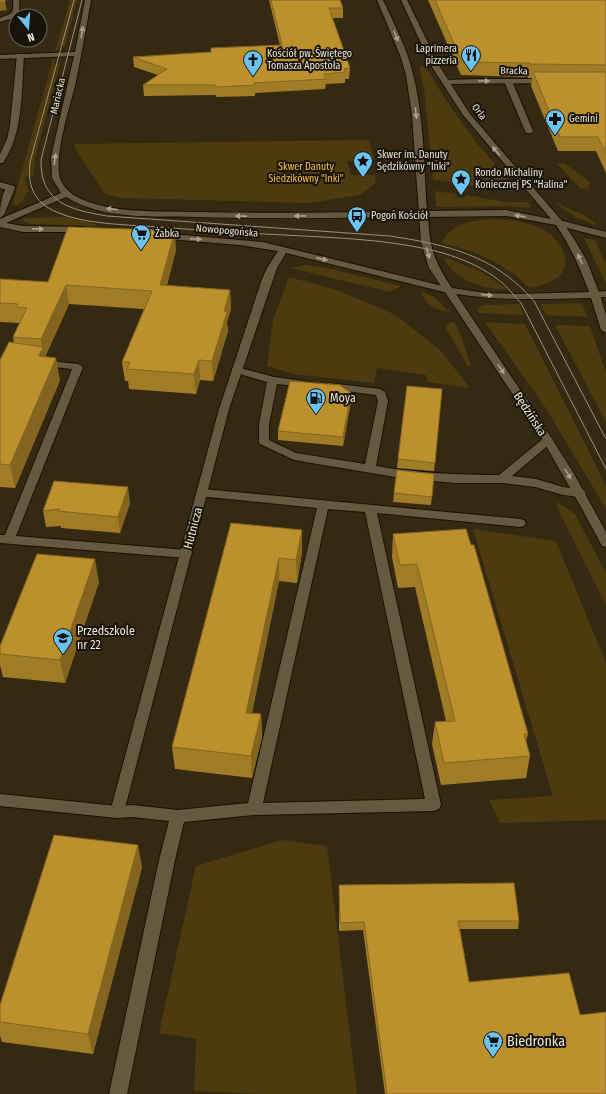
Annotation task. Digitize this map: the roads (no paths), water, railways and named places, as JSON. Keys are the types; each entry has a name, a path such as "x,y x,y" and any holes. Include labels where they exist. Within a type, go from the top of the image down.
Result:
{"street":[{"path":"0,20 14,15 17,10 16,0"},
{"name":"Mariacka","path":"66,194 59,185 54,172 55,157 78,54 88,0"},
{"path":"380,0 404,55 410,75 416,115 423,214"},
{"name":"Orla","path":"404,0 436,68 445,82 472,121 559,223 572,242 596,295"},
{"path":"0,57 78,54"},
{"path":"0,161 8,146 17,112 20,56"},
{"path":"508,81 529,131"},
{"name":"Bracka","path":"445,82 553,81"},
{"path":"0,185 11,188 0,215"},
{"path":"0,223 66,194"},
{"name":"Nowopogońska","path":"66,194 92,206 132,211 265,216 506,213 559,223 606,235"},
{"name":"Będzińska","path":"423,214 429,257 448,290 548,440 580,493 606,542"},
{"path":"0,223 23,229 92,231"},
{"name":"Nowopogońska","path":"147,235 238,242 284,250 448,290 486,296 518,297 606,294"},
{"name":"Hutnicza","path":"117,812 224,409 267,279 272,268 284,250"},
{"path":"596,295 606,330"},
{"path":"33,362 78,367 5,539 186,554"},
{"path":"237,370 273,380 380,392 383,401 370,469"},
{"path":"273,380 264,424 264,442 294,456 407,475 456,479 502,479 536,483 580,493"},
{"path":"502,479 548,440"},
{"path":"202,493 520,523"},
{"path":"254,809 323,505"},
{"path":"0,800 117,812 132,811 178,816 254,809 434,805 370,510"},
{"path":"118,1094 167,860 178,816"}],"tram line":[{"path":"74,0 30,162 30,182 34,193 42,203 59,213 100,223 344,238 384,242 423,248 443,253 473,264 500,281 521,303 606,469"},
{"path":"82,0 41,160 42,175 46,186 52,195 60,202 81,211 107,216 390,236 431,243 451,248 469,255 503,273 519,285 534,301 606,439"}],"place":[{"name":"Laprimera pizzeria","path":"471,72"},
{"name":"Kościół pw. Świętego Tomasza Apostoła","path":"253,77"},
{"name":"Gemini","path":"555,136"},
{"name":"Skwer im. Danuty Sędzikówny \"Inki\"","path":"363,178"},
{"name":"Rondo Michaliny Koniecznej PS \"Halina\"","path":"461,196"},
{"name":"Pogoń Kościół","path":"357,233"},
{"name":"Żabka","path":"141,251"},
{"name":"Moya","path":"316,415"},
{"name":"Przedszkole nr 22","path":"63,655"},
{"name":"Biedronka","path":"493,1058"}],"park label":[{"name":"Skwer Danuty Siedzikówny \"Inki\"","path":"306,172"}]}
